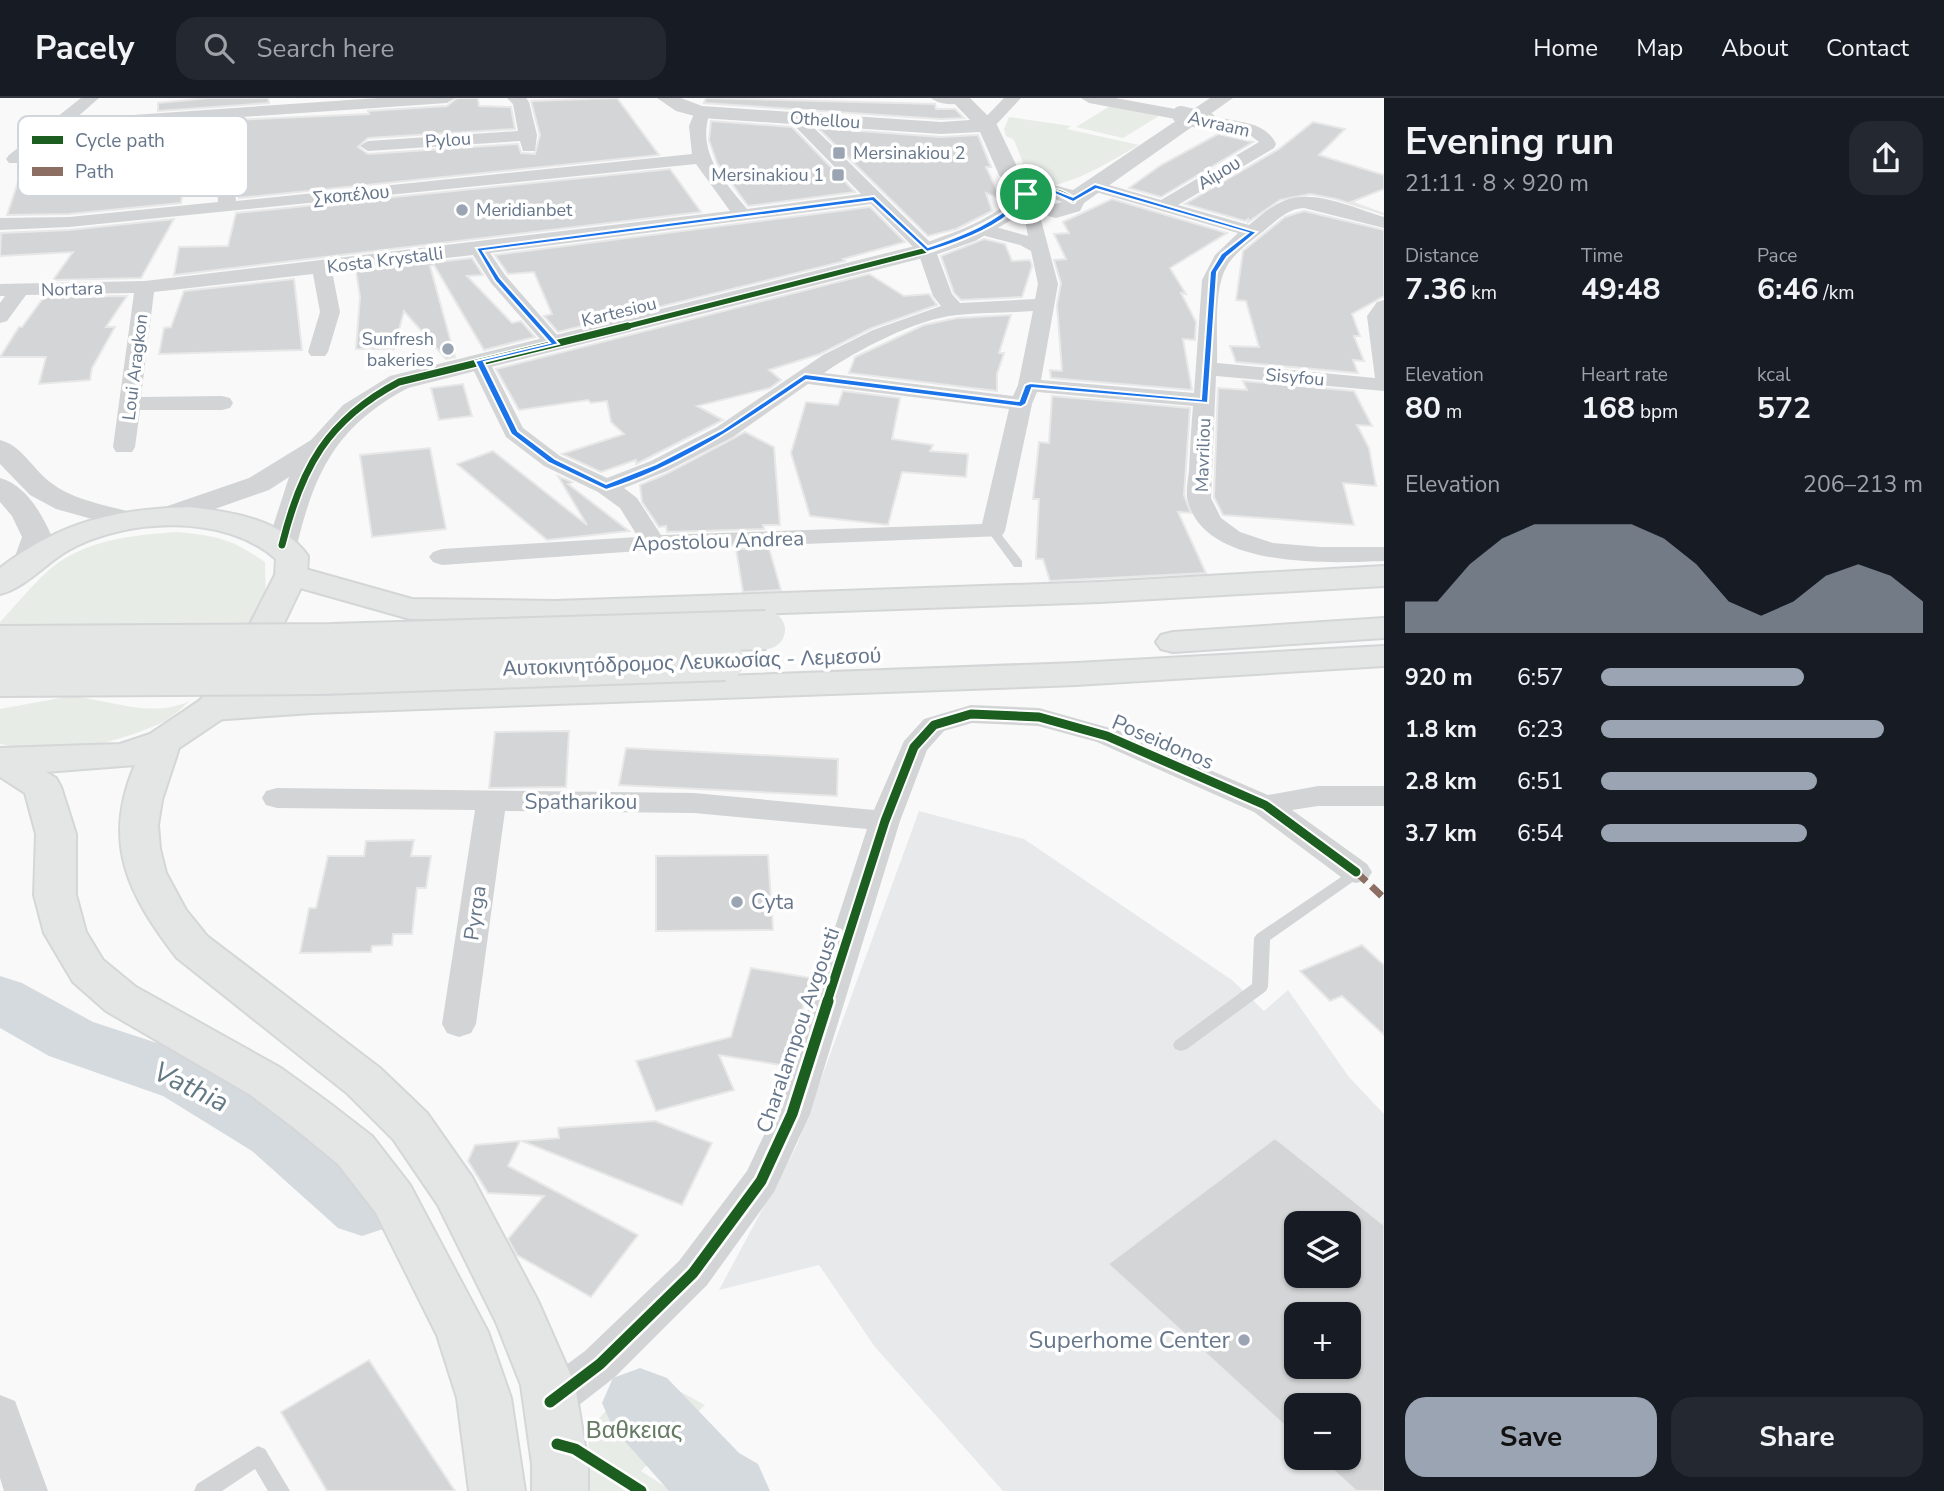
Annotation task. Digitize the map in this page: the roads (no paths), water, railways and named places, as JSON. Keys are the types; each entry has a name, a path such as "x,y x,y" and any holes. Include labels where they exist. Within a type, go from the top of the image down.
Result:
{"main road":[{"path":"0,584 29,562 76,535 128,520 164,517 223,521 252,528 286,560 410,609 542,611 1100,592 1384,576"},
{"path":"2,761 124,756 163,741 212,709 238,682 286,560"},
{"name":"Αυτοκινητόδρομος Λευκωσίας - Λεμεσού","path":"0,645 331,643 766,630 1095,617 1384,601"},
{"name":"Αυτοκινητόδρομος Λευκωσίας - Λεμεσού","path":"0,677 321,675 725,662 1106,646 1384,628"},
{"path":"212,709 312,702 1076,674 1384,656"},
{"path":"163,741 147,777 139,809 138,846 148,880 172,924 192,947 364,1081 410,1126 456,1191 520,1317 548,1385 560,1464 560,1491"},
{"path":"2,761 42,787 56,834 55,895 65,933 88,971 121,999 265,1081 311,1115 355,1150 393,1199 462,1332 484,1398 497,1491"}],"street":[{"path":"68,116 91,98"},
{"path":"190,116 293,104 364,132 447,98"},
{"name":"Pylou","path":"364,132 529,141 521,102 515,98"},
{"name":"Othellou","path":"667,98 683,107 702,112 942,128 987,125"},
{"path":"939,98 960,98 987,125 1010,175 1028,205 1048,284 1026,395 993,531"},
{"path":"987,125 1013,98"},
{"name":"Avraam","path":"1090,98 1255,131 1265,137"},
{"path":"1063,201 1095,186 1125,167 1223,98"},
{"path":"702,112 695,124 701,158 743,214"},
{"path":"795,118 927,250 943,296 955,309"},
{"name":"Αίμου","path":"1163,206 1268,144 1265,137"},
{"name":"Σκοπέλου","path":"0,224 69,222 382,187 701,158"},
{"path":"1063,201 1125,167"},
{"name":"Αίμου","path":"1095,186 1253,232"},
{"path":"226,196 227,206"},
{"name":"Kosta Krystalli","path":"145,287 478,249 874,198"},
{"name":"Kartesiou","path":"967,236 1014,209 1063,201"},
{"name":"Mavriliou","path":"1384,223 1312,204 1294,203 1281,208 1224,256 1213,272 1199,498 1214,526 1248,544 1304,555 1384,554"},
{"name":"Kartesiou","path":"286,560 296,493 322,444 351,410 372,394 399,382 927,250 967,236 992,232 1028,205"},
{"path":"992,232 1027,241 1040,248"},
{"path":"478,249 498,279 555,344"},
{"path":"318,352 330,312 322,267"},
{"name":"Nortara","path":"9,290 145,287"},
{"name":"Loui Aragkon","path":"124,447 145,287"},
{"path":"0,317 9,290"},
{"path":"606,487 659,466 725,432 830,359 880,334 926,316 955,309 1044,305"},
{"path":"1384,306 1377,316 1384,375"},
{"path":"480,361 514,432 552,461 606,487 629,503 654,543"},
{"name":"Sisyfou","path":"1207,369 1384,385"},
{"path":"805,377 1026,395 1205,401"},
{"path":"131,404 222,403"},
{"name":"Kartesiou","path":"164,517 259,484 322,444"},
{"path":"0,448 40,489 66,503 128,520"},
{"path":"0,486 30,518 37,537 29,562"},
{"name":"Apostolou Andrea","path":"442,557 654,543 993,531"},
{"name":"Poseidonos","path":"934,725 971,714 1040,717 1107,736 1265,805 1356,872"},
{"name":"Charalampou Avgousti","path":"550,1402 600,1364 692,1273 761,1181 792,1114 885,821 914,747 934,725"},
{"path":"1265,805 1318,796 1384,796"},
{"name":"Spatharikou","path":"277,799 694,803 885,821"},
{"name":"Pyrga","path":"458,1024 491,802"},
{"path":"0,1415 26,1491"}],"lane":[{"path":"993,531 1017,564"},
{"path":"1181,1045 1260,987 1262,938 1356,872"},
{"path":"204,1491 258,1456 280,1491"}],"waterway":[{"name":"Vathia","path":"0,999 71,1039 186,1078 276,1132 362,1207"},
{"name":"Vathia","path":"640,1403 711,1480 730,1491"}],"place":[{"name":"Mersinakiou 2","path":"839,153"},
{"name":"Mersinakiou 1","path":"838,175"},
{"name":"Meridianbet","path":"462,210"},
{"name":"Sunfresh bakeries","path":"448,349"},
{"name":"Cyta","path":"737,902"},
{"name":"Superhome Center","path":"1244,1340"}],"park label":[{"name":"Βαθκειας","path":"634,1430"}]}
